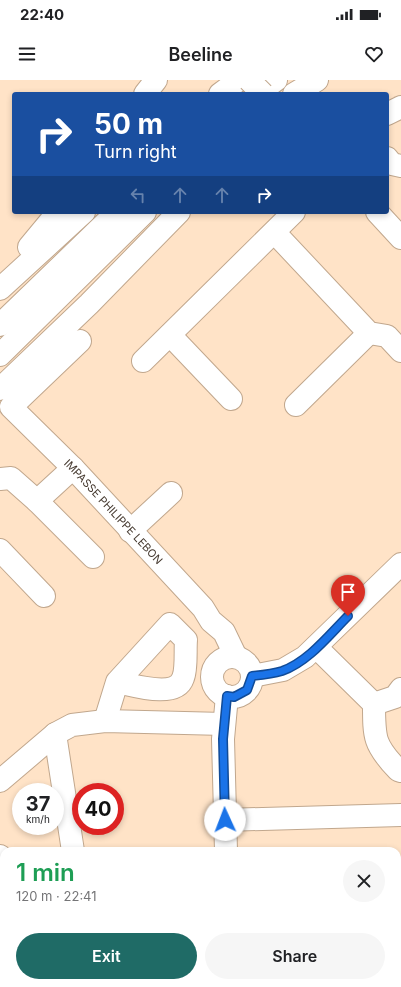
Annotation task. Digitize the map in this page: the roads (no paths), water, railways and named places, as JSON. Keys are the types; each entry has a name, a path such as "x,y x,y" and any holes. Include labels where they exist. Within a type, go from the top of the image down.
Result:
{"main road":[{"path":"147,92 156,80"},
{"path":"223,92 240,80"},
{"path":"249,80 261,92"},
{"path":"260,92 276,80"},
{"path":"389,113 401,108"},
{"path":"389,160 392,164 401,166"},
{"path":"0,278 56,214"},
{"path":"0,289 82,214"},
{"path":"0,325 114,214"},
{"path":"0,355 143,214"},
{"path":"0,389 89,304 177,214"},
{"path":"143,361 292,214"},
{"path":"379,214 401,238"},
{"path":"275,232 369,333 387,336 401,350"},
{"path":"296,404 369,333"},
{"path":"170,335 231,398"},
{"name":"IMPASSE PHILIPPE LEBON","path":"80,341 6,412 73,468 202,608 211,621 224,632 226,661"},
{"path":"37,501 73,468"},
{"path":"0,479 11,478 37,501 93,558"},
{"path":"130,530 171,493"},
{"path":"0,550 44,596"},
{"path":"252,676 283,670 296,664 316,647 401,564"},
{"path":"316,647 374,704 374,734 382,753 400,769"},
{"path":"226,661 249,666 252,676 247,690 234,697 227,696 217,691 212,681 212,675 226,661"},
{"path":"104,721 117,682"},
{"path":"374,704 395,697 401,689"},
{"path":"226,847 223,739 227,696"},
{"path":"0,781 55,734 72,725 104,721 224,724"},
{"path":"55,734 72,847"},
{"path":"225,820 401,815"}]}
